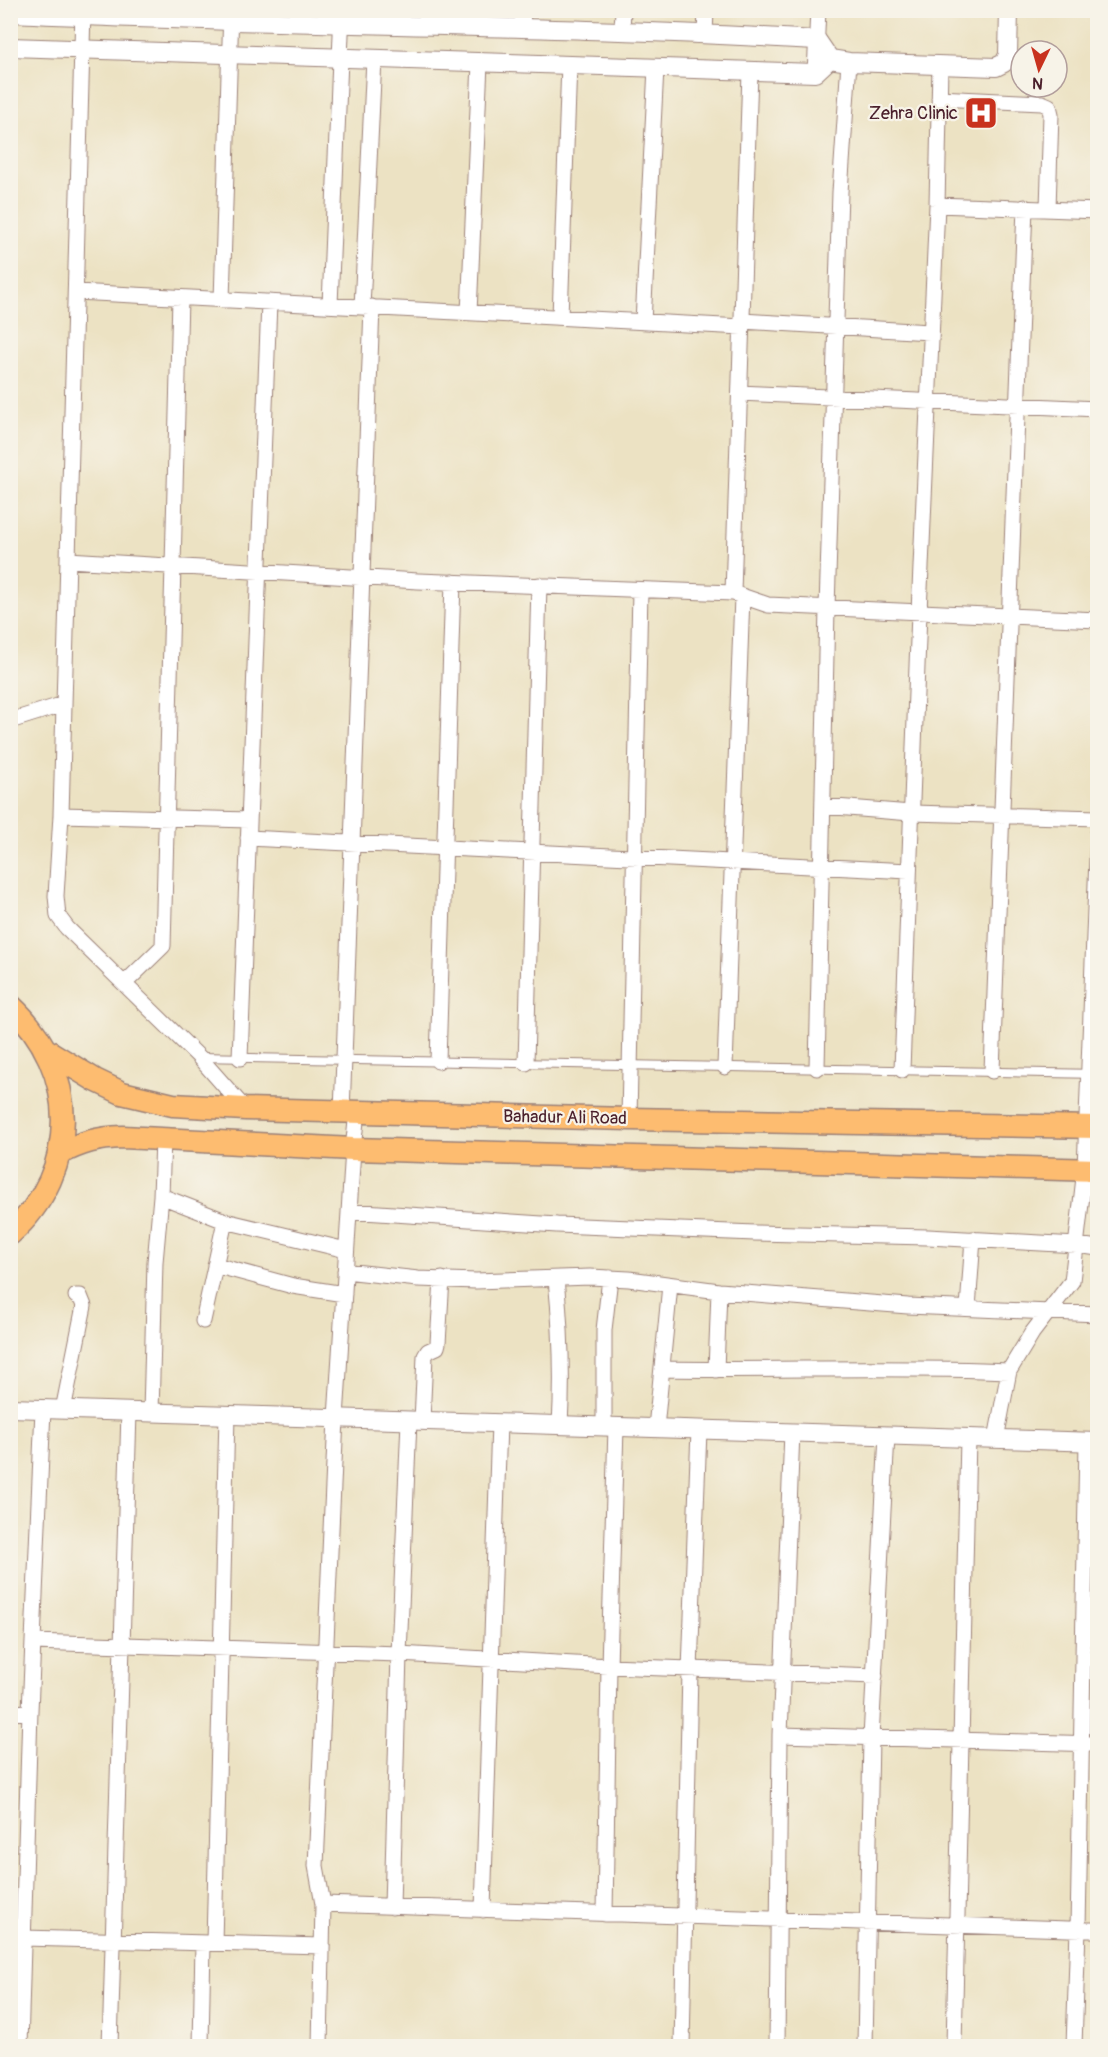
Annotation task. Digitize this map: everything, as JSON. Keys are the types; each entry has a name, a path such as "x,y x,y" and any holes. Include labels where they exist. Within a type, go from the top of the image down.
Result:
{"main road":[{"path":"10,1005 36,1032 46,1050 61,1090 63,1112 59,1154 45,1192 34,1210 10,1234"},
{"name":"Bahadur Ali Road","path":"46,1050 95,1080 141,1099 173,1106 629,1119 1092,1127"},
{"name":"Bahadur Ali Road","path":"59,1154 80,1144 101,1138 164,1138 352,1149 1091,1169"}],"street":[{"path":"622,10 622,30"},
{"path":"705,34 706,10"},
{"path":"815,73 818,10"},
{"path":"817,40 830,59 849,62 996,66 1004,63 1008,55 1009,10"},
{"path":"10,13 522,19 622,30 817,40"},
{"path":"83,13 61,815 56,896 58,916 67,928 199,1057 245,1109"},
{"path":"222,300 231,15"},
{"path":"330,305 342,17"},
{"path":"10,47 815,73 830,59"},
{"path":"320,2046 323,1904 316,1866 336,1419 352,1149 343,1059 362,578 374,59"},
{"path":"817,1068 827,608 840,192 849,62"},
{"path":"470,313 480,63"},
{"path":"560,317 569,64"},
{"path":"902,1070 930,332 937,205 940,66"},
{"path":"643,322 656,68"},
{"path":"725,1066 738,595 740,393 750,72"},
{"path":"939,98 1042,103 1049,106 1052,114 1048,208"},
{"path":"937,205 1098,211"},
{"path":"993,1071 1025,207"},
{"path":"76,292 643,322 930,332"},
{"path":"125,983 163,946 171,567 180,297"},
{"path":"240,1058 269,302"},
{"path":"740,393 1098,409"},
{"path":"68,560 362,578 738,595 768,605 1098,620"},
{"path":"438,1061 453,582"},
{"path":"526,1063 539,585"},
{"path":"629,1119 640,590"},
{"path":"10,721 64,704"},
{"path":"823,806 911,813 1098,818"},
{"path":"61,815 249,820"},
{"path":"996,1439 1009,1371 1032,1333 1072,1281 1091,1169 1098,832"},
{"path":"248,838 909,871"},
{"path":"150,1413 154,1263 164,1138"},
{"path":"161,1196 225,1221 346,1250"},
{"path":"349,1211 580,1226 973,1239 1098,1248"},
{"path":"202,1321 225,1221"},
{"path":"968,1308 973,1239"},
{"path":"215,1265 293,1286 344,1294"},
{"path":"345,1271 418,1279 476,1281 610,1278 719,1291 908,1306 1098,1314"},
{"path":"605,1914 610,1427 604,1330 610,1278"},
{"path":"556,1279 562,1339 563,1384 560,1425"},
{"path":"392,1907 399,1654 416,1421 425,1356 428,1351 437,1347 438,1343 442,1280"},
{"path":"656,1428 670,1285"},
{"path":"716,1370 719,1291"},
{"path":"63,1410 84,1306 80,1296 76,1296"},
{"path":"662,1368 716,1370 927,1368 1009,1371"},
{"path":"10,1408 1092,1442 1074,2046"},
{"path":"20,2046 30,1711 43,1410"},
{"path":"110,2046 129,1412"},
{"path":"201,2046 209,1943 222,1649 227,1415"},
{"path":"483,1910 500,1424"},
{"path":"682,2046 690,1670 699,1430"},
{"path":"777,2046 780,1735 792,1432"},
{"path":"865,2046 871,1738 887,1435"},
{"path":"954,2046 968,1438"},
{"path":"33,1642 399,1654 690,1670 875,1676"},
{"path":"10,1713 30,1711"},
{"path":"780,1735 1098,1744"},
{"path":"323,1904 1098,1930"},
{"path":"24,1938 322,1946"}],"lane":[{"path":"199,1057 1093,1073"}],"place":[{"name":"Zehra Clinic","path":"981,113"}]}
